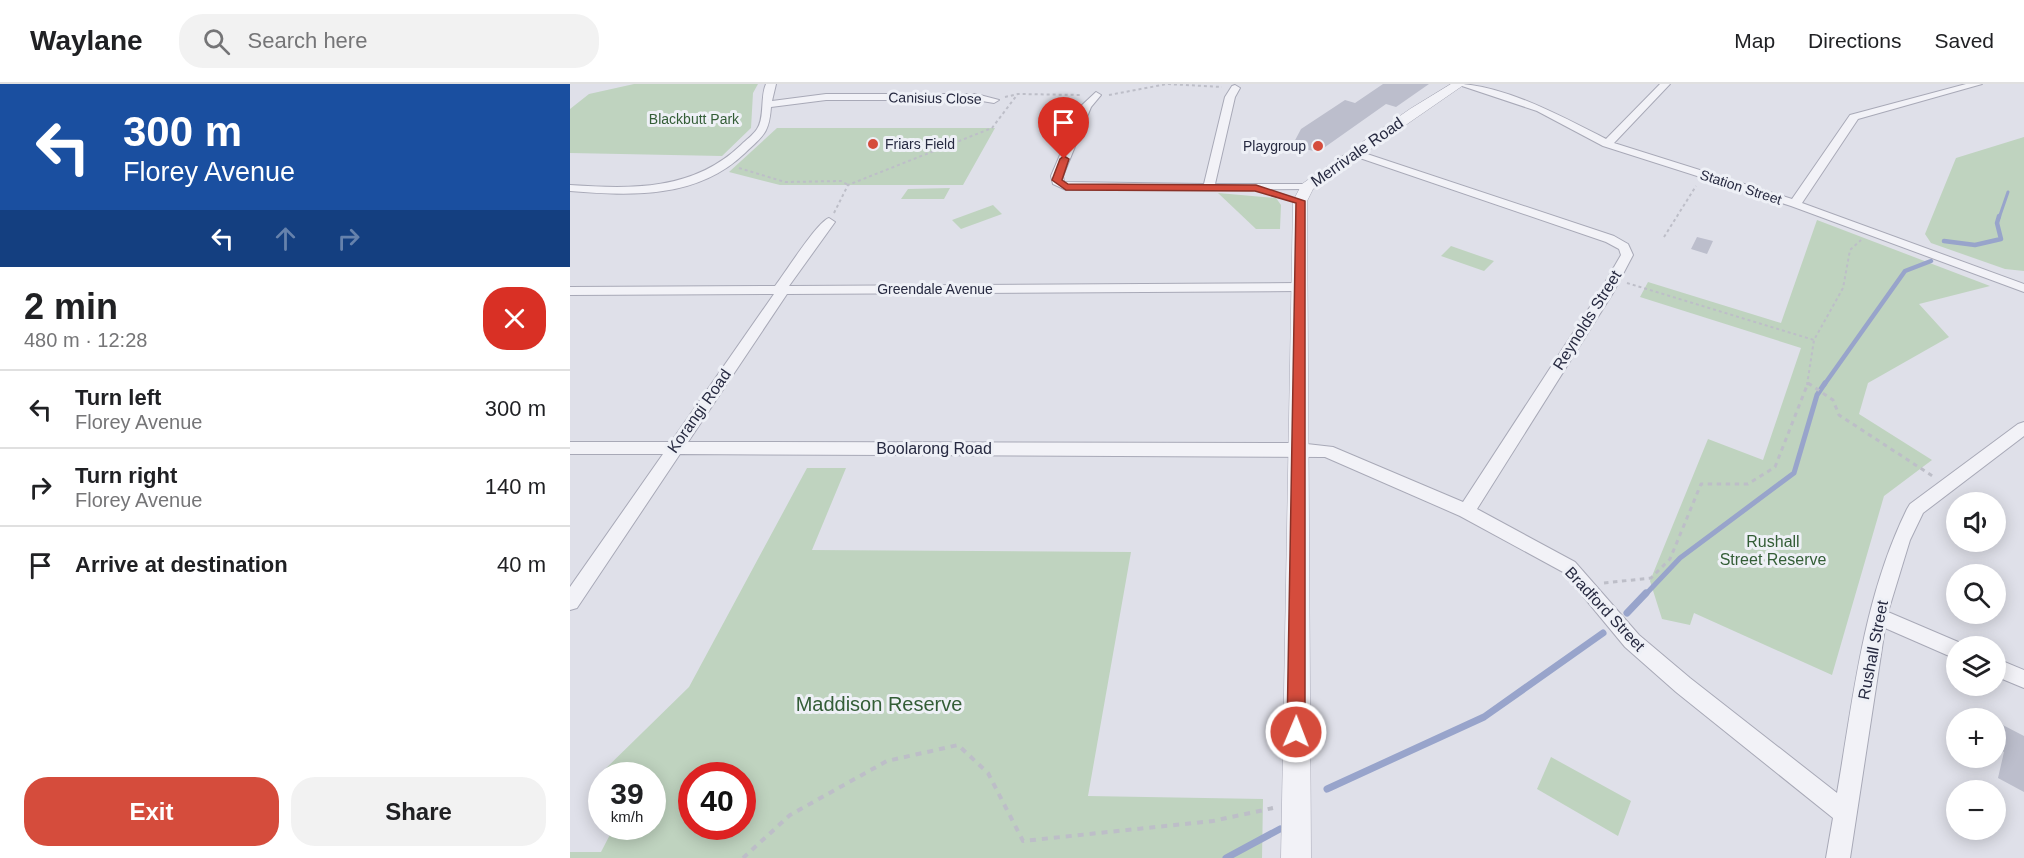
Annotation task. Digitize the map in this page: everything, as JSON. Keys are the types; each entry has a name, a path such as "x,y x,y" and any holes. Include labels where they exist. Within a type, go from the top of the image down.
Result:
{"street":[{"path":"570,188 625,192 657,190 705,176 726,164 764,128 768,90 771,84"},
{"name":"Station Street","path":"1460,84 1540,109 1607,144 1795,204 2024,288"},
{"name":"Merrivale Road","path":"1296,858 1299,287 1304,194 1355,153 1414,112 1460,84"},
{"path":"1607,144 1665,84"},
{"path":"1795,204 1854,117 1973,84"},
{"path":"1209,187 1230,97 1235,88"},
{"path":"1096,95 1086,106 1073,136 1057,176 1059,184 1080,188 1256,188 1304,194"},
{"name":"Canisius Close","path":"768,104 826,97 975,97 994,100"},
{"name":"Reynolds Street","path":"1355,153 1619,243 1628,255 1466,511"},
{"name":"Korangi Road","path":"570,602 673,448 780,295 781,289 830,222"},
{"name":"Greendale Avenue","path":"570,291 1299,287"},
{"name":"Rushall Street","path":"1838,858 1876,616 1901,540 1916,509 1945,485 2024,428"},
{"name":"Boolarong Road","path":"570,448 1298,449"},
{"name":"Bradford Street","path":"1298,449 1327,451 1466,511 1569,567 1632,641 1683,686 1846,814"},
{"path":"1876,616 1946,646"},
{"path":"2006,672 2024,680"}],"path":[{"path":"994,100 1018,94 1114,95 1167,84 1235,88"},
{"path":"830,222 848,185 992,128 1018,94"},
{"path":"726,164 785,182 842,181 848,185"},
{"path":"1664,237 1703,175"},
{"path":"1591,591 1595,584 1652,578 1670,559 1701,484 1748,484 1775,467 1808,383 1814,340 1842,288 1850,250 1870,231"},
{"path":"1614,279 1814,340"},
{"path":"1808,383 1833,400 1839,415 1945,485"},
{"path":"743,858 790,815 887,761 958,745 988,773 1023,841 1213,821 1295,803"}],"green space":[{"name":"Blackbutt Park","path":"634,84 758,84 753,93 751,128 722,156 570,153 570,109 589,94"},
{"name":"Friars Field","path":"777,128 995,128 963,185 780,185 729,172"},
{"path":"2024,137 2024,271 2005,269 1931,243 1925,234 1956,158"},
{"path":"950,188 944,199 901,199 908,189"},
{"path":"1218,193 1276,198 1281,205 1280,229 1256,229"},
{"path":"993,205 1002,214 961,229 952,220"},
{"name":"Rushall Street Reserve","path":"1817,220 1990,286 1919,304 1949,337 1868,383 1859,414 1932,460 1884,496 1832,675 1694,613 1690,625 1662,619 1650,581 1708,439 1763,460 1801,348 1640,297 1648,282 1781,323"},
{"path":"1451,246 1494,261 1484,271 1441,256"},
{"name":"Maddison Reserve","path":"807,468 846,468 812,550 1131,552 1088,796 1263,799 1262,858 570,858 570,852 601,852 607,840 666,840 666,762 612,762 689,687"},
{"path":"1551,757 1631,801 1618,836 1537,789"}],"building":[{"path":"1383,84 1429,84 1396,107 1386,104 1318,152 1292,146 1301,129 1345,100 1355,103"},
{"path":"1697,237 1713,241 1707,254 1691,249"},
{"path":"2006,727 2024,736 2024,792 2006,782 2006,780 1998,778 2000,768 2006,768"}],"waterway":[{"path":"1999,218 2008,192"},
{"path":"1944,241 1975,245 2001,239 1997,223 1999,216"},
{"path":"1824,385 1905,271 1931,261"},
{"path":"1645,595 1680,558 1794,473 1817,395 1825,383"},
{"path":"1627,613 1646,593"},
{"path":"1327,789 1484,717 1603,633"},
{"path":"1226,858 1280,829"}],"place":[{"name":"Friars Field","path":"873,144"},
{"name":"Playgroup","path":"1318,146"}],"route":[{"path":"1064,159 1057,180 1059,184 1066,187 1256,188 1300,201 1296,732"}]}
